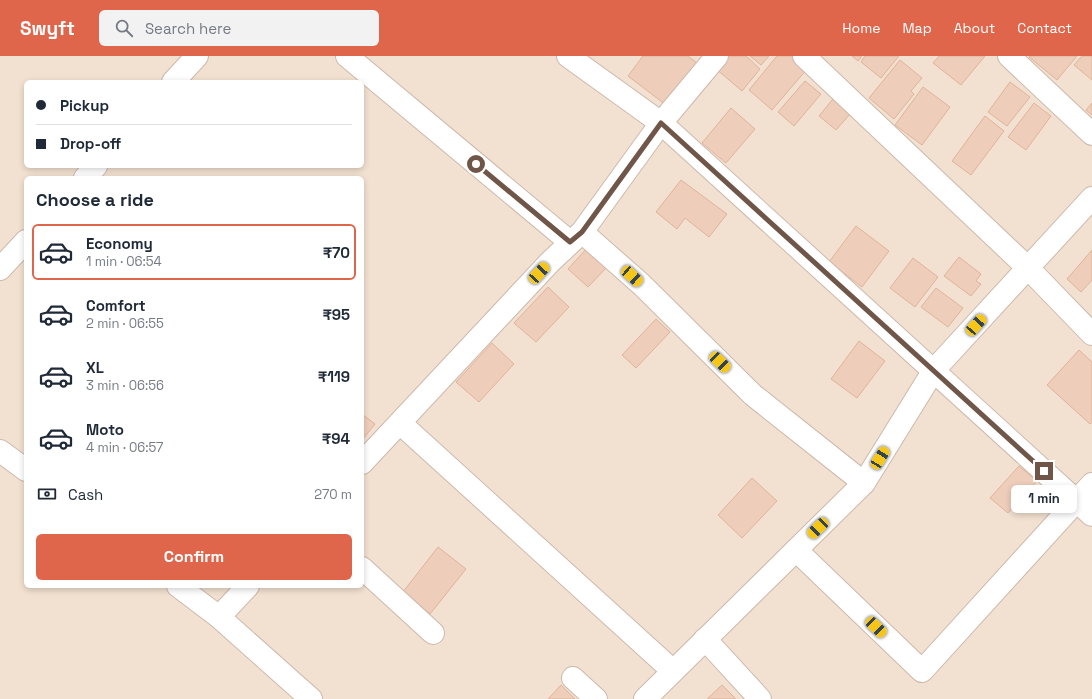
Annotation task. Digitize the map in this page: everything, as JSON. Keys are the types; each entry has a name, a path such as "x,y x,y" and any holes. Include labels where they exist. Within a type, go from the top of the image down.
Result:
{"street":[{"path":"175,80 197,56"},
{"path":"347,56 576,237 642,285 753,395 864,483"},
{"path":"568,56 661,123 1084,508"},
{"path":"364,461 550,262 576,237 661,123 717,56"},
{"path":"804,56 1028,268 1092,334"},
{"path":"1009,56 1092,134"},
{"path":"86,176 94,168"},
{"path":"644,699 864,483 934,370 1092,198"},
{"path":"0,269 24,243"},
{"path":"400,423 673,671"},
{"path":"0,451 24,469"},
{"path":"796,550 922,671 1084,508 1092,484"},
{"path":"364,570 433,633"},
{"path":"181,588 219,617 311,699"},
{"path":"219,617 246,588"},
{"path":"705,639 760,699"},
{"path":"573,678 596,699"}],"shaded area":[{"path":"0,56 1092,56 1092,699 0,699"}],"building":[{"path":"643,56 688,56 697,63 666,105 628,76"},
{"path":"725,56 746,56 760,69 742,91 715,68"},
{"path":"750,56 769,56 761,65"},
{"path":"777,56 792,56 807,69 772,110 749,90"},
{"path":"852,56 862,56 858,61"},
{"path":"865,56 899,56 881,78 861,62"},
{"path":"939,56 985,56 961,85 933,63"},
{"path":"1077,56 1057,80 1029,57"},
{"path":"1082,56 1092,56 1092,80 1074,65"},
{"path":"900,60 922,78 911,91 914,94 894,119 869,98"},
{"path":"805,81 821,94 794,126 778,112"},
{"path":"1010,82 1030,97 1007,126 988,112"},
{"path":"923,87 950,107 922,145 895,125"},
{"path":"833,99 850,114 836,130 819,116"},
{"path":"1034,103 1051,116 1026,150 1008,137"},
{"path":"1092,103 1092,115 1086,110"},
{"path":"731,108 755,129 726,163 702,143"},
{"path":"985,116 1004,131 971,175 952,161"},
{"path":"681,180 727,214 709,237 685,218 677,229 656,212"},
{"path":"856,226 889,251 862,287 829,262"},
{"path":"588,247 608,266 588,287 568,269"},
{"path":"1092,250 1092,280 1081,292 1067,279"},
{"path":"959,257 981,274 976,281 981,284 971,296 944,276"},
{"path":"913,258 938,277 915,307 890,288"},
{"path":"548,287 569,307 536,342 514,323"},
{"path":"936,288 963,308 948,327 921,307"},
{"path":"656,319 670,332 636,368 622,355"},
{"path":"859,341 885,361 857,398 831,379"},
{"path":"492,343 514,364 479,402 456,382"},
{"path":"1079,350 1092,362 1092,422 1090,424 1047,385"},
{"path":"364,416 375,424 364,438"},
{"path":"1019,466 1037,481 1008,513 990,498"},
{"path":"752,478 777,501 742,538 718,515"},
{"path":"438,547 466,569 430,614 403,592"},
{"path":"561,685 575,699 548,699"},
{"path":"722,685 736,699 707,699"}],"route":[{"path":"476,164 570,242 582,232 661,123 1044,471"}]}
